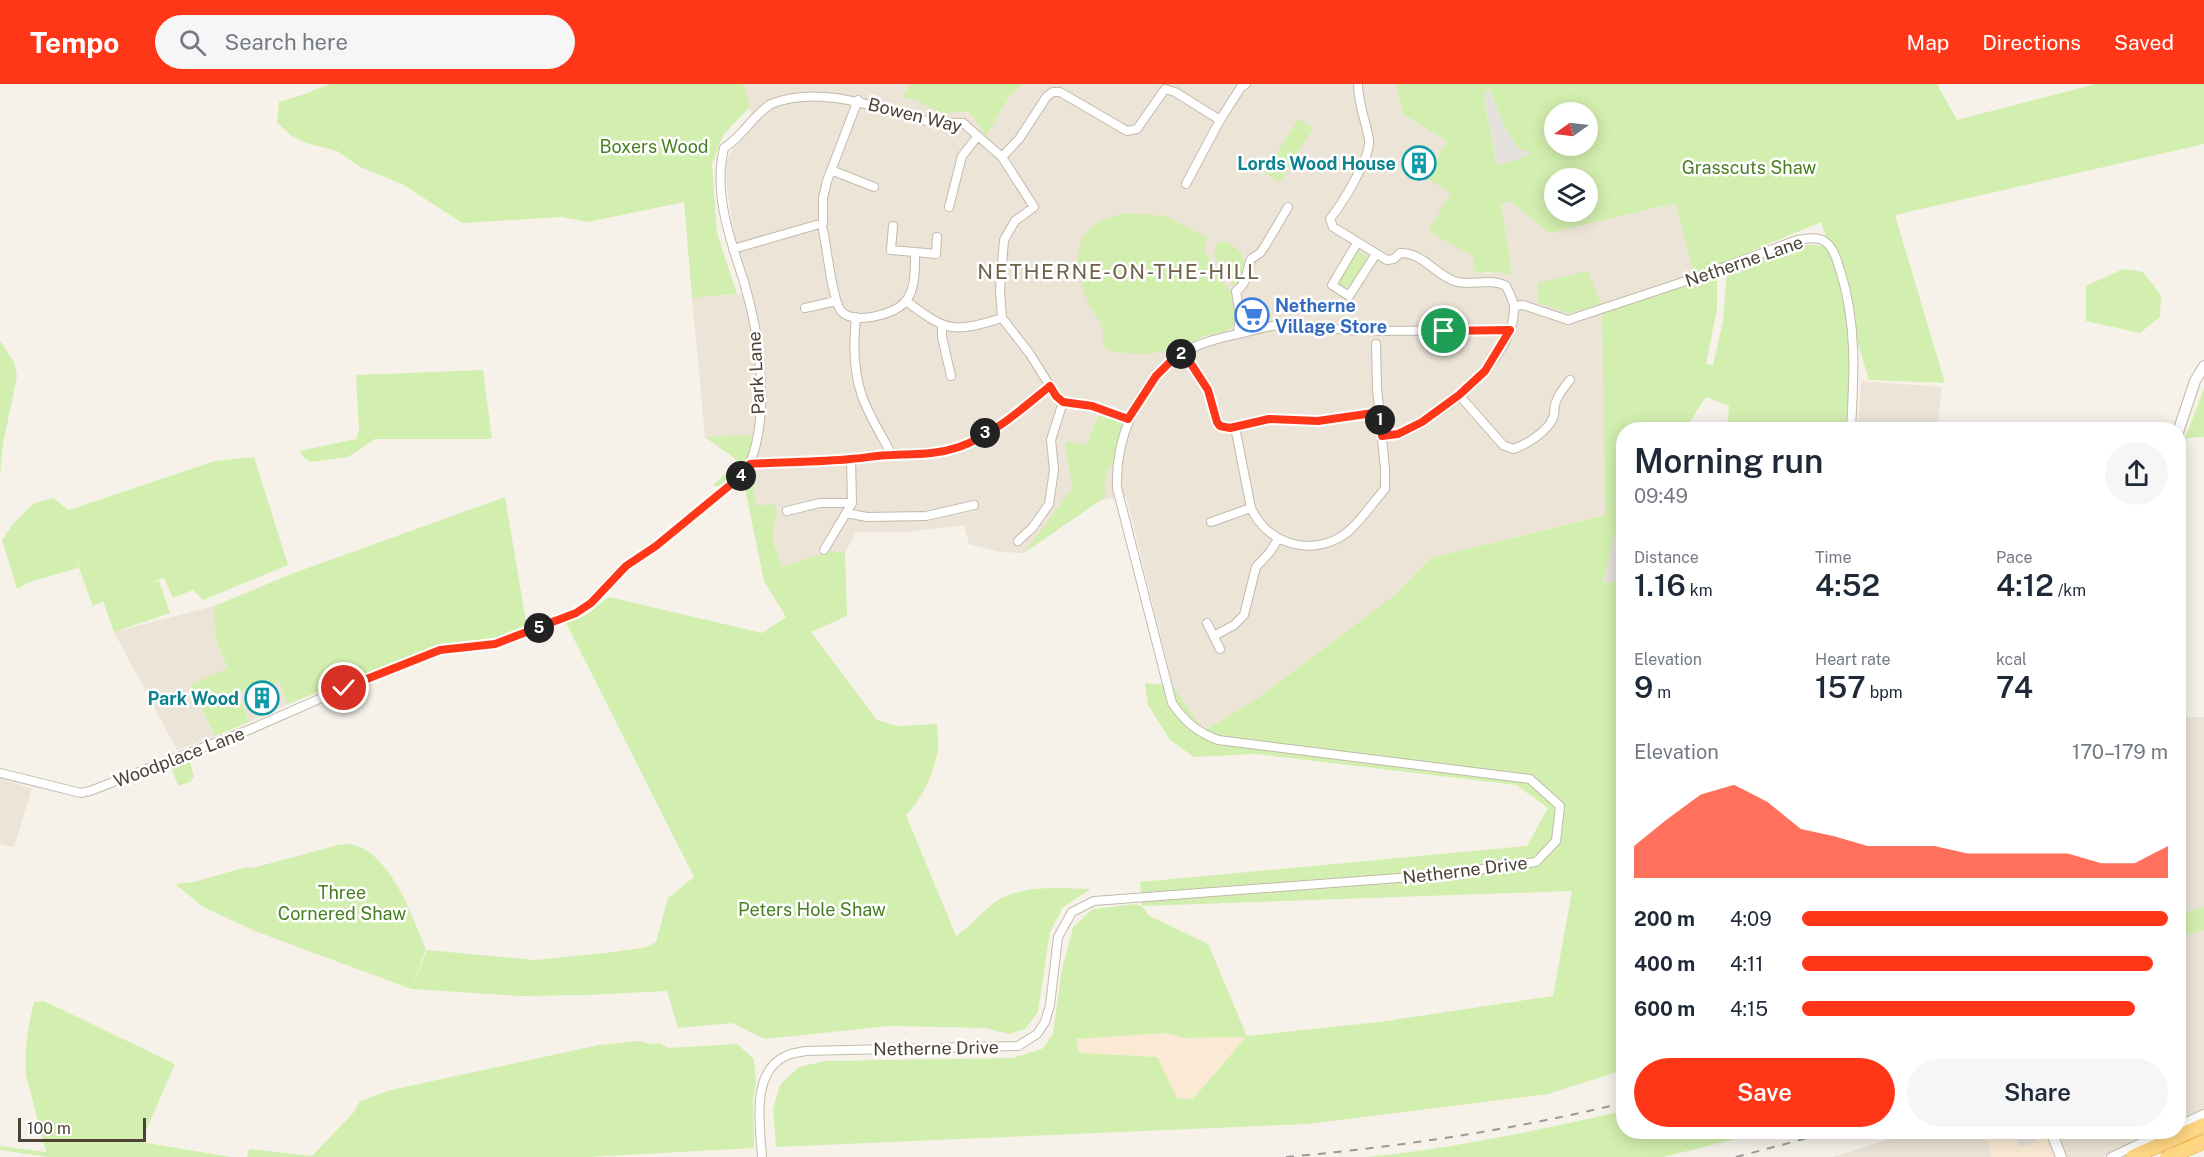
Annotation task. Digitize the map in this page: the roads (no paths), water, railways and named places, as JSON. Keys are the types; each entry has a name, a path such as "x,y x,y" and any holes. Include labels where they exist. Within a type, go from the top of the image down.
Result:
{"highway":[{"path":"2186,1133 2204,1125"},
{"path":"2133,1157 2173,1139"},
{"path":"2168,1157 2204,1142"}],"street":[{"path":"1186,184 1220,120 1241,87 1246,84"},
{"path":"1358,84 1359,100 1369,140 1368,155 1330,219 1333,226 1387,260 1394,259 1400,253 1409,252 1454,281 1473,284 1501,283 1506,286 1514,306 1510,330 1485,371 1459,395 1422,422 1398,434 1382,436"},
{"path":"1002,157 1018,139 1044,100 1053,92 1060,92 1127,131 1137,129 1165,89 1175,92 1220,120"},
{"name":"Bowen Way","path":"733,249 726,226 719,167 724,148 741,136 770,105 796,95 820,92 838,93 926,121 941,124 963,123 1002,157 1034,207 1015,221 1004,240 1000,290 1002,318"},
{"path":"733,249 823,223 823,198 831,170 858,100"},
{"path":"949,207 962,156 977,137"},
{"path":"831,170 874,187"},
{"path":"1238,333 1240,316 1236,291 1242,288 1246,280 1251,259 1260,254 1288,207"},
{"path":"893,226 891,250 936,254 937,237"},
{"path":"824,230 836,301 842,312 856,317 874,317 889,312 906,301 911,292 915,252"},
{"name":"Netherne Lane","path":"1514,306 1523,305 1568,320 1695,278 1797,240 1814,238 1824,241 1835,254 1849,300 1855,363 1851,422"},
{"path":"1357,243 1332,285 1349,296 1376,254"},
{"name":"Park Lane","path":"733,249 753,321 760,367 761,418 750,464"},
{"path":"805,308 836,301"},
{"path":"906,301 935,323 955,329 1002,318 1030,354 1056,396 1063,402 1092,406 1128,419"},
{"path":"856,317 853,344 862,398 892,455"},
{"name":"Netherne Drive","path":"762,1157 760,1091 773,1065 787,1055 806,1051 1018,1046 1037,1034 1045,1022 1050,1005 1058,937 1072,912 1094,902 1438,876 1536,862 1556,841 1560,806 1530,779 1218,740 1201,734 1185,722 1172,703 1121,508 1117,467 1128,419 1156,376 1174,358 1201,344 1238,333 1281,325 1356,331"},
{"path":"942,326 942,337 951,376"},
{"path":"1376,331 1510,330"},
{"path":"1235,427 1251,508 1257,520 1278,539 1301,545 1324,545 1346,533 1389,490 1382,436 1376,345"},
{"path":"1184,353 1208,390 1220,426 1235,427 1269,419 1318,421 1380,412"},
{"path":"2181,422 2195,381 2204,366"},
{"path":"1459,395 1503,445 1513,449 1523,446 1550,425 1555,406 1563,388 1570,380"},
{"path":"750,464 892,455 921,456 960,446 1014,416 1050,386"},
{"path":"1018,541 1033,527 1049,504 1054,470 1051,440 1063,402"},
{"path":"824,550 852,503 851,459"},
{"name":"Woodplace Lane","path":"0,773 81,793 90,791 250,729 440,650 495,644 557,621 576,613 591,603 626,566 656,546 746,472 750,464"},
{"path":"787,511 820,503 852,503"},
{"path":"846,513 867,517 926,516 974,505"},
{"path":"1211,522 1251,508"},
{"path":"1214,636 1234,625 1244,615 1256,567 1278,539"},
{"path":"1207,622 1220,649"},
{"path":"2186,1122 2204,1114"},
{"path":"2054,1139 2061,1157"},
{"path":"2111,1157 2149,1139"}],"railway":[{"path":"1286,1157 1455,1136 1616,1105"},
{"path":"1736,1157 1804,1139"}],"place":[{"name":"Lords Wood House","path":"1419,163"},
{"name":"Netherne Village Store","path":"1252,315"},
{"name":"Park Wood","path":"262,698"}],"district":[{"name":"NETHERNE-ON-THE-HILL","path":"1119,271"}],"park label":[{"name":"Boxers Wood","path":"654,146"},
{"name":"Grasscuts Shaw","path":"1749,167"},
{"name":"Three Cornered Shaw","path":"342,902"},
{"name":"Peters Hole Shaw","path":"812,909"}]}
